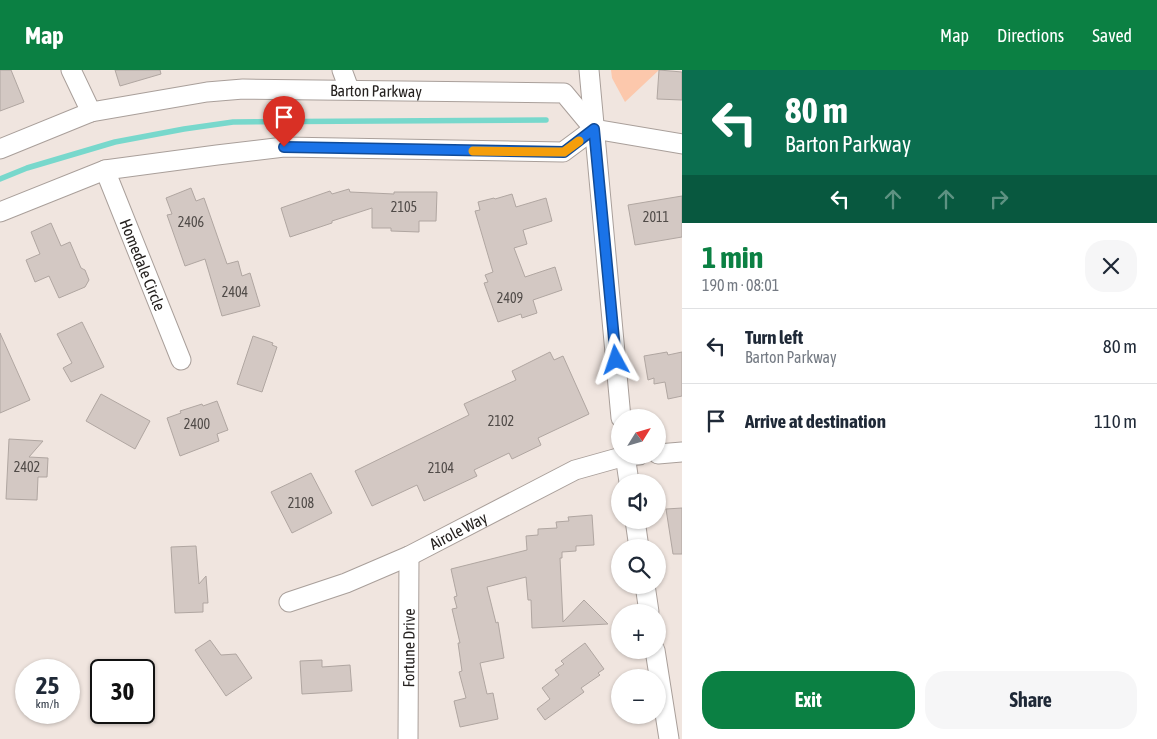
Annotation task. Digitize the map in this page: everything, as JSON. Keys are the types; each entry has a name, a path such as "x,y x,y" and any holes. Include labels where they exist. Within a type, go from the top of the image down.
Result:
{"street":[{"path":"71,70 91,112"},
{"path":"342,70 349,90"},
{"path":"588,70 620,409"},
{"name":"Barton Parkway","path":"0,148 91,112 207,92 243,89 564,93 594,129"},
{"path":"0,212 105,170 284,147 564,152 594,129 682,144"},
{"name":"Homedale Circle","path":"105,170 181,360"},
{"path":"666,453 682,452"},
{"name":"Airole Way","path":"289,602 346,583 409,556 575,470 611,460"},
{"name":"Fortune Drive","path":"408,739 409,556"},
{"path":"656,659 669,739"}],"shaded area":[{"path":"611,70 659,70 625,102 612,78"}],"building":[{"path":"0,70 11,70 24,102 0,111"},
{"path":"115,70 160,70 161,74 120,86"},
{"path":"659,70 682,72 682,100 657,99"},
{"path":"191,188 196,201 204,198 227,264 238,261 242,276 250,273 260,306 222,316 205,259 185,266 167,215 172,214 166,198"},
{"path":"349,189 350,192 394,194 394,192 437,192 436,221 419,221 419,232 391,231 391,228 372,228 372,208 290,237 281,208 330,191 332,194"},
{"path":"512,194 516,207 546,198 552,221 523,230 527,244 514,248 525,277 555,267 562,290 533,300 537,313 522,318 521,314 498,322 484,283 488,282 485,275 493,272 475,211 480,210 478,202"},
{"path":"682,196 682,237 635,245 628,205"},
{"path":"51,223 61,246 70,242 81,268 85,270 89,280 85,287 59,298 49,276 35,282 26,260 40,254 31,232"},
{"path":"82,322 104,367 71,382 63,368 72,363 57,334"},
{"path":"0,333 30,400 0,413"},
{"path":"253,336 273,343 272,345 277,347 262,392 237,384"},
{"path":"550,352 554,360 563,356 589,414 538,438 541,445 512,459 509,453 474,470 477,476 424,501 417,485 372,506 355,471 469,415 464,404 516,380 512,371"},
{"path":"667,352 668,355 682,352 682,396 668,399 665,382 654,384 654,378 648,380 644,356"},
{"path":"101,394 150,421 135,449 86,421"},
{"path":"217,401 228,430 217,434 219,441 180,456 167,418 181,413 180,411"},
{"path":"9,439 43,441 29,457 48,458 47,477 38,477 37,500 6,499"},
{"path":"311,473 332,513 292,533 271,492"},
{"path":"682,508 682,554 673,554 666,509"},
{"path":"592,515 594,545 576,546 576,551 562,552 562,558 560,558 563,622 584,600 608,624 532,628 531,600 528,600 526,577 487,587 496,623 498,622 504,658 480,663 487,694 493,693 498,719 460,727 454,701 466,698 459,672 462,671 458,643 460,643 452,609 457,608 454,597 457,596 451,569 527,550 526,536 538,535 538,529 557,528 556,522 569,521 568,517"},
{"path":"196,546 199,584 206,576 208,603 203,603 203,612 175,613 171,547"},
{"path":"210,640 221,655 236,654 252,678 226,696 195,650"},
{"path":"585,643 604,669 598,673 600,675 581,688 584,692 545,720 537,709 550,699 542,688 559,675 555,670 564,664 561,661"},
{"path":"322,660 322,667 350,665 352,691 302,694 300,661"}],"waterway":[{"path":"0,179 27,168 115,142 233,122 546,120"}],"slow traffic":[{"path":"473,151 564,152 579,141"}],"route":[{"path":"284,147 564,152 594,129 616,360"}]}
